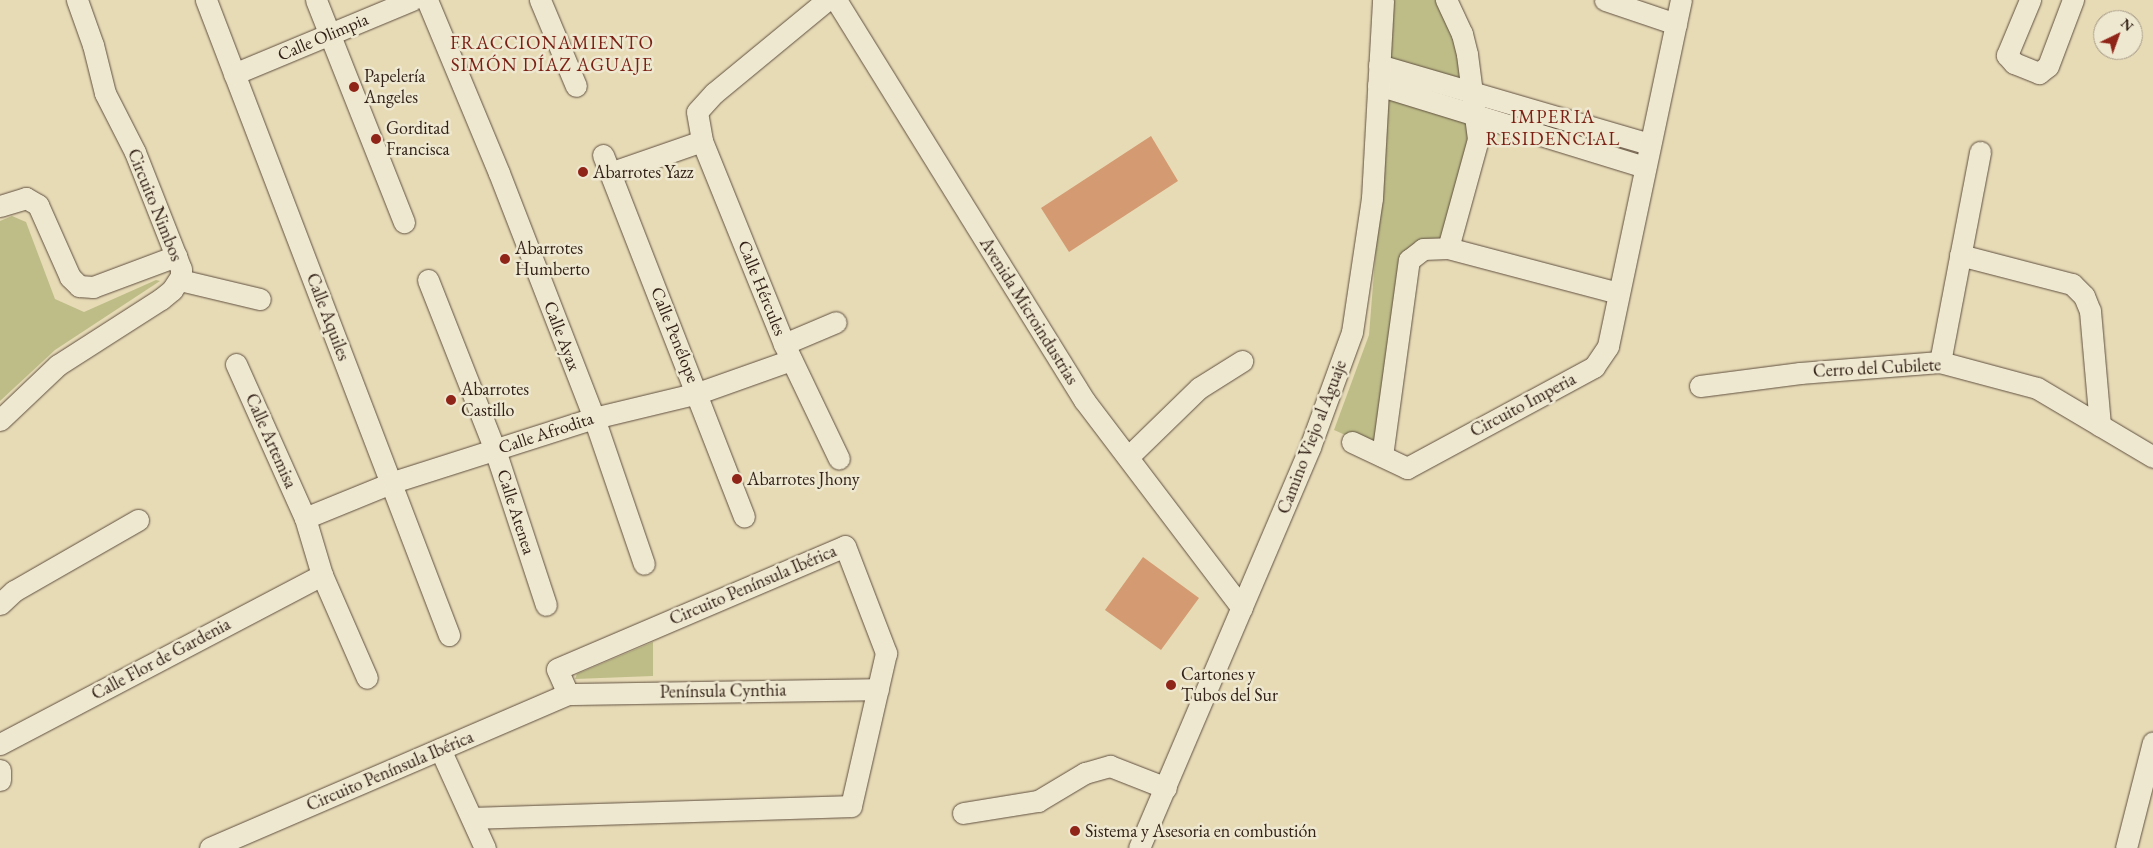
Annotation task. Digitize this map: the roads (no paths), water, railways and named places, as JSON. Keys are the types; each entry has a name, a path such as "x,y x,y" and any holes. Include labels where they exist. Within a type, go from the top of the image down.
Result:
{"street":[{"name":"Circuito Nimbos","path":"0,420 58,366 161,299 180,280 181,269 135,152 105,94 93,45 77,0"},
{"name":"Calle Aquiles","path":"206,0 393,482 449,635"},
{"path":"316,0 404,222"},
{"name":"Calle Olimpia","path":"234,74 412,0"},
{"name":"Calle Ayax","path":"427,0 498,173 594,418 644,564"},
{"path":"540,0 576,86"},
{"name":"Calle Hércules","path":"826,0 714,93 697,112 702,141 788,352 839,459"},
{"name":"Avenida Microindustrias","path":"836,0 1084,400 1242,608"},
{"name":"Camino Viejo al Aguaje","path":"1139,848 1310,447 1352,332 1372,198 1383,0"},
{"path":"1446,0 1462,34 1478,138 1448,248"},
{"path":"1605,0 1676,24"},
{"name":"Circuito Imperia","path":"1352,442 1407,468 1594,367 1608,346 1681,0"},
{"path":"2030,0 2007,56 2014,63 2039,73 2048,66 2073,0"},
{"path":"1379,75 1403,82 1476,116 1645,167"},
{"path":"1403,82 1470,90 1650,144"},
{"name":"Calle Penélope","path":"702,141 607,164 698,393 744,517"},
{"path":"1940,362 1980,152"},
{"path":"0,206 26,198 38,205 70,277 79,286 93,287 176,256"},
{"path":"1382,456 1409,260 1423,249 1448,248 1618,293"},
{"path":"1960,255 2072,284 2084,296 2090,311 2100,426"},
{"path":"180,280 260,299"},
{"name":"Calle Atenea","path":"428,280 495,450 546,605"},
{"name":"Calle Afrodita","path":"305,518 393,482 594,418 698,393 788,352 836,322"},
{"path":"1128,457 1199,388 1242,361"},
{"name":"Cerro del Cubilete","path":"1700,386 1800,373 1940,362 2037,388 2153,457"},
{"name":"Calle Artemisa","path":"236,364 305,518 322,575 366,678"},
{"path":"0,604 14,591 138,520"},
{"name":"Circuito Península Ibérica","path":"210,848 568,694 557,669 844,546 886,653 851,806 472,818"},
{"name":"Calle Flor de Gardenia","path":"0,744 322,575"},
{"name":"Península Cynthia","path":"568,694 878,688"},
{"path":"2126,848 2153,742"},
{"path":"440,749 485,848"},
{"path":"963,813 1038,801 1085,773 1110,766 1166,788"}],"place":[{"name":"Papelería Angeles","path":"354,87"},
{"name":"Gorditad Francisca","path":"376,139"},
{"name":"Abarrotes Yazz","path":"583,172"},
{"name":"Abarrotes Humberto","path":"505,259"},
{"name":"Abarrotes Castillo","path":"451,400"},
{"name":"Abarrotes Jhony","path":"737,479"},
{"name":"Cartones y Tubos del Sur","path":"1171,685"},
{"name":"Sistema y Asesoria en combustión","path":"1075,831"}],"district":[{"name":"FRACCIONAMIENTO SIMÓN DÍAZ AGUAJE","path":"552,54"},
{"name":"IMPERIA RESIDENCIAL","path":"1553,128"}]}
